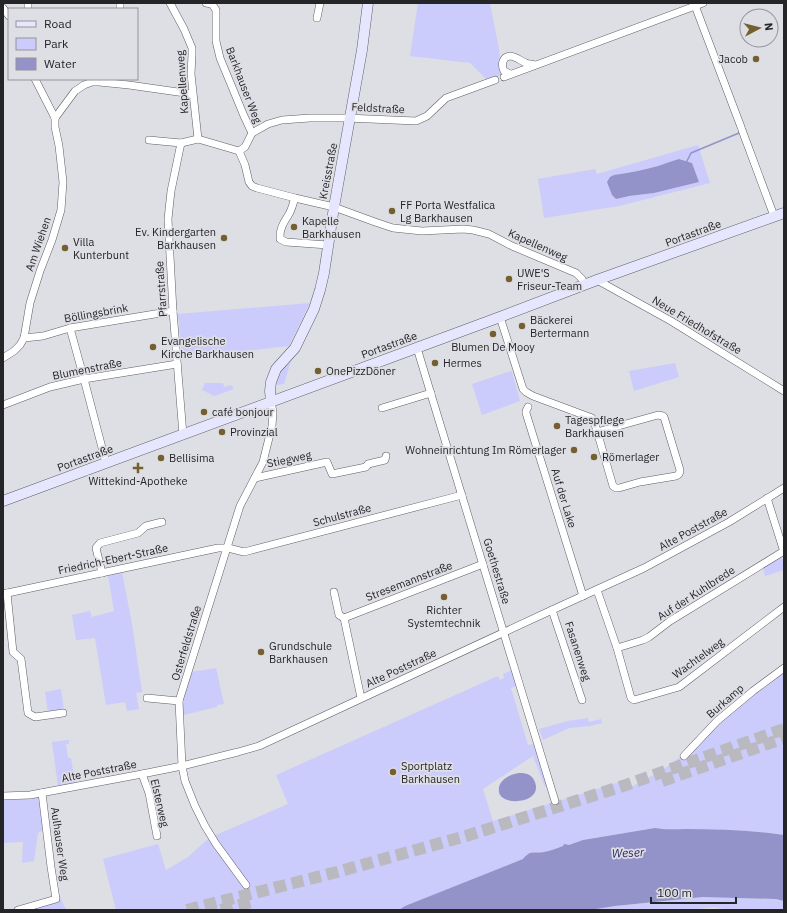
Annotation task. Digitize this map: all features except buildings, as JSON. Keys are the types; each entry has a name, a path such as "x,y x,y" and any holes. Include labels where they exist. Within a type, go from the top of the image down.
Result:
{"main road":[{"name":"Kreisstraße","path":"271,402 271,382 276,369 295,348 314,309 320,290 362,50 368,3"},
{"name":"Portastraße","path":"3,501 597,280 779,214"}],"street":[{"name":"Kapellenweg","path":"170,3 192,48 192,94 198,139"},
{"name":"Barkhauser Weg","path":"206,3 212,4 216,10 216,40 220,58 252,133 244,147 239,151"},
{"path":"317,18 320,3"},
{"path":"536,65 525,63 512,56 504,60 502,66 507,76 536,65 695,4 703,3"},
{"path":"695,4 742,129 779,214"},
{"path":"36,80 54,118 75,91 92,82 128,82 192,94"},
{"name":"Feldstraße","path":"252,133 268,124 282,120 350,118 416,121 427,116 446,98 495,80"},
{"name":"Am Wiehen","path":"24,338 30,303 61,210 63,182 54,118"},
{"path":"149,140 180,143 198,139 239,151"},
{"name":"Pfarrstraße","path":"180,143 171,191 168,219 173,311 183,435"},
{"name":"Kapellenweg","path":"239,151 249,182 252,186 257,188 334,206 393,228 422,231 464,229 489,234 512,246 576,273 582,278 585,285"},
{"path":"295,198 279,233 280,239 286,242 328,245"},
{"name":"Neue Friedhofstraße","path":"597,280 670,321 784,391"},
{"name":"Böllingsbrink","path":"24,338 43,336 70,328 173,311"},
{"path":"500,317 523,389 533,396 592,418 614,486 616,488 676,476 680,473 678,462 663,416 658,414 597,432"},
{"path":"70,328 106,463"},
{"path":"3,358 17,348 24,338"},
{"name":"Goethestraße","path":"417,348 555,801"},
{"name":"Blumenstraße","path":"3,405 50,387 84,379 177,364"},
{"path":"382,408 431,393"},
{"name":"Osterfeldstraße","path":"246,885 216,844 205,826 188,787 182,766 179,701 240,506 263,462 272,426 273,412 271,402"},
{"name":"Auf der Lake","path":"528,407 526,413 583,596"},
{"name":"Stiegweg","path":"255,478 327,462 332,474 366,467 368,464 385,460 386,456"},
{"name":"Alte Poststraße","path":"3,796 30,795 142,774 182,766 259,746 644,568 729,522 784,488"},
{"name":"Schulstraße","path":"228,548 244,552 462,495"},
{"path":"767,498 784,552"},
{"path":"102,573 96,548 100,543 138,533 146,526 162,522"},
{"name":"Friedrich-Ebert-Straße","path":"5,594 218,548 228,548"},
{"name":"Auf der Kuhlbrede","path":"617,648 649,637 670,621 784,552"},
{"name":"Stresemannstraße","path":"344,618 483,564"},
{"name":"Wachtelweg","path":"597,590 617,648 630,698 634,700 679,687 784,607"},
{"path":"334,592 340,615 344,618 361,698"},
{"path":"5,594 13,652 21,659 28,713 35,717 63,713"},
{"name":"Fasanenweg","path":"552,610 582,700"},
{"name":"Burkamp","path":"684,756 717,721 784,668"},
{"path":"147,698 179,701"},
{"name":"Elsterweg","path":"142,774 149,793 157,836"},
{"name":"Aulhauser Weg","path":"18,910 56,898 42,793"}],"green space":[{"path":"418,3 490,3 499,49 501,75 487,80 470,63 410,56"},
{"path":"698,145 710,183 619,206 544,218 538,179 595,169 597,174","holes":["679,159 692,163 699,182 654,193 629,196 614,175 647,169"]},
{"path":"310,303 289,346 182,358 178,314"},
{"path":"291,361 284,384 277,385 277,378 280,371"},
{"path":"675,363 679,377 634,391 629,371"},
{"path":"511,371 520,401 482,415 472,384"},
{"path":"205,383 223,383 224,387 231,385 234,389 214,396 202,390"},
{"path":"779,558 782,558 784,570 765,576 763,567"},
{"path":"122,572 132,624 142,692 136,693 139,709 127,711 125,702 106,705 95,638 76,640 72,615 90,611 92,617 114,611 108,575"},
{"path":"784,667 784,835 735,830 655,828 583,840 569,845 564,844 563,846 546,852 533,852 528,854 523,859 405,906 399,910 116,910 103,859 158,844 166,870 188,857 209,838 288,804 276,775 498,676 500,680 504,678 503,674 512,670 517,686 511,688 528,745 534,744 547,785 545,787 533,756 483,789 493,821 623,781 627,789 661,771 683,755"},
{"path":"216,668 224,704 183,715 183,702 192,672"},
{"path":"61,689 64,710 48,713 45,692"},
{"path":"588,718 589,722 601,719 602,723 569,728 543,740 539,729 568,721"},
{"path":"69,740 69,744 66,744 68,758 71,758 75,783 58,786 52,742"},
{"path":"38,797 43,830 38,833 34,861 22,863 23,842 3,843 3,800"},
{"path":"59,895 67,910 13,910"},
{"path":"703,897 776,899 784,901 784,910 728,910 714,907 692,910 590,910 615,906"}],"water":[{"path":"679,159 692,163 699,182 654,193 616,199 612,195 607,182 610,177"},
{"path":"519,773 528,774 533,778 536,788 534,794 522,801 507,800 502,797 499,792 500,785 502,781 508,777"},
{"name":"Weser","path":"655,828 735,830 784,835 784,901 776,899 703,897 590,910 399,910 405,906 523,859 528,854 533,852 546,852 563,846 564,844 569,845 583,840"}],"waterway":[{"path":"686,163 691,153 739,133"}],"tunnel":[{"path":"187,910 337,872 466,836 626,785 784,729"},
{"path":"662,781 784,738"},
{"path":"221,910 255,901"}],"place":[{"name":"Jacob","path":"756,59"},
{"name":"FF Porta Westfalica Lg Barkhausen","path":"392,211"},
{"name":"Kapelle Barkhausen","path":"294,227"},
{"name":"Ev. Kindergarten Barkhausen","path":"224,238"},
{"name":"Villa Kunterbunt","path":"65,248"},
{"name":"UWE'S Friseur-Team","path":"509,279"},
{"name":"Bäckerei Bertermann","path":"522,326"},
{"name":"Blumen De Mooy","path":"493,334"},
{"name":"Evangelische Kirche Barkhausen","path":"153,347"},
{"name":"Hermes","path":"435,363"},
{"name":"OnePizzDöner","path":"318,371"},
{"name":"café bonjour","path":"204,412"},
{"name":"Tagespflege Barkhausen","path":"557,426"},
{"name":"Provinzial","path":"222,432"},
{"name":"Wohneinrichtung Im Römerlager","path":"574,450"},
{"name":"Römerlager","path":"594,457"},
{"name":"Bellisima","path":"161,458"},
{"name":"Wittekind-Apotheke","path":"138,468"},
{"name":"Richter Systemtechnik","path":"444,597"},
{"name":"Grundschule Barkhausen","path":"261,652"},
{"name":"Sportplatz Barkhausen","path":"393,772"}]}
